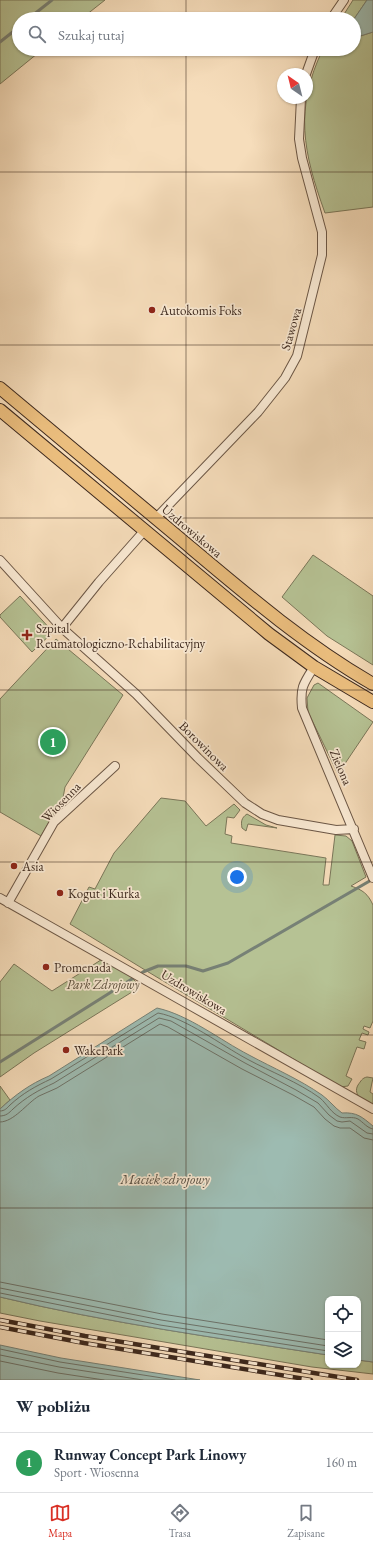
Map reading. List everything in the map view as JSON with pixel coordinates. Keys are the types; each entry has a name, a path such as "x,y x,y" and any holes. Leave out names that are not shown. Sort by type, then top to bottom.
{"main road":[{"name":"Uzdrowiskowa","path":"0,388 235,585 289,628 347,669 373,684"},
{"path":"0,410 258,625 314,667 373,702"},
{"path":"128,517 147,520 156,518"}],"street":[{"path":"336,12 344,0"},
{"path":"308,68 312,56"},
{"name":"Stawowa","path":"156,518 258,412 285,378 297,356 318,274 322,248 322,232 302,158 299,139 301,104"},
{"path":"62,628 99,582 145,530"},
{"name":"Borowinowa","path":"0,560 62,628 136,694 198,758 249,805 262,814 278,820 336,830 354,829"},
{"name":"Zielona","path":"314,667 304,681 300,693 302,708 354,829 372,877"},
{"name":"Wiosenna","path":"8,903 54,822 115,766"},
{"name":"Uzdrowiskowa","path":"0,898 130,970 251,1041 373,1109"}],"green space":[{"path":"0,0 105,0 90,12 12,12 12,56 34,56 0,84"},
{"path":"353,0 367,0 359,12 345,12"},
{"path":"373,32 373,207 325,213 311,170 307,150 305,131 306,104 313,104 313,74 320,56 361,56 361,36"},
{"path":"313,555 373,596 373,665 327,636 282,597"},
{"path":"20,596 53,632 32,652 0,617 0,615"},
{"path":"56,639 123,695 65,787 63,798 41,836 0,812 0,699"},
{"path":"318,683 373,722 338,774 308,712 307,698 314,685"},
{"path":"161,798 185,801 206,826 234,804 240,810 234,818 227,817 225,834 232,836 231,843 326,858 323,885 329,885 335,835 346,836 352,841 366,877 351,886 365,893 373,905 373,1021 370,1028 364,1026 363,1029 369,1032 368,1035 362,1033 359,1040 366,1042 364,1049 357,1047 346,1076 352,1079 348,1086 340,1087 70,924 89,887 95,889 114,853"},
{"path":"247,814 266,825 277,828 248,824 246,831 242,828 242,822"},
{"name":"Park Zdrojowy","path":"104,958 124,970 136,982 132,992 34,1053 0,1077 0,982 14,964 52,991"},
{"path":"367,1077 373,1078 370,1092 373,1094 373,1106 360,1098 357,1092 358,1085"},
{"path":"0,1086 10,1100 0,1109"},
{"path":"0,1297 81,1315 325,1355 325,1368 361,1368 361,1360 373,1362 373,1374 312,1367 0,1313"}],"water":[{"path":"367,0 373,0 373,32 361,36 361,12 359,12"},
{"name":"Maciek zdrojowy","path":"157,1008 181,1016 204,1028 238,1049 313,1089 325,1097 342,1113 352,1113 366,1120 373,1126 373,1362 361,1360 361,1296 325,1296 325,1355 81,1315 0,1297 0,1109 29,1086 49,1076"},
{"path":"0,1345 61,1358 200,1380 0,1380"}],"waterway":[{"path":"37,12 52,0"},
{"path":"0,42 12,33"},
{"path":"0,1062 143,972 158,966 186,966 203,971 228,963 373,879"}],"railway":[{"path":"0,1320 85,1336 357,1380"},
{"path":"0,1327 84,1343 311,1380"}],"place":[{"name":"Autokomis Foks","path":"152,310"},
{"name":"Szpital Reumatologiczno-Rehabilitacyjny","path":"27,635"},
{"name":"Runway Concept Park Linowy","path":"53,742"},
{"name":"Asia","path":"14,866"},
{"name":"Kogut i Kurka","path":"60,893"},
{"name":"Promenada","path":"46,967"},
{"name":"WakePark","path":"66,1050"}]}
